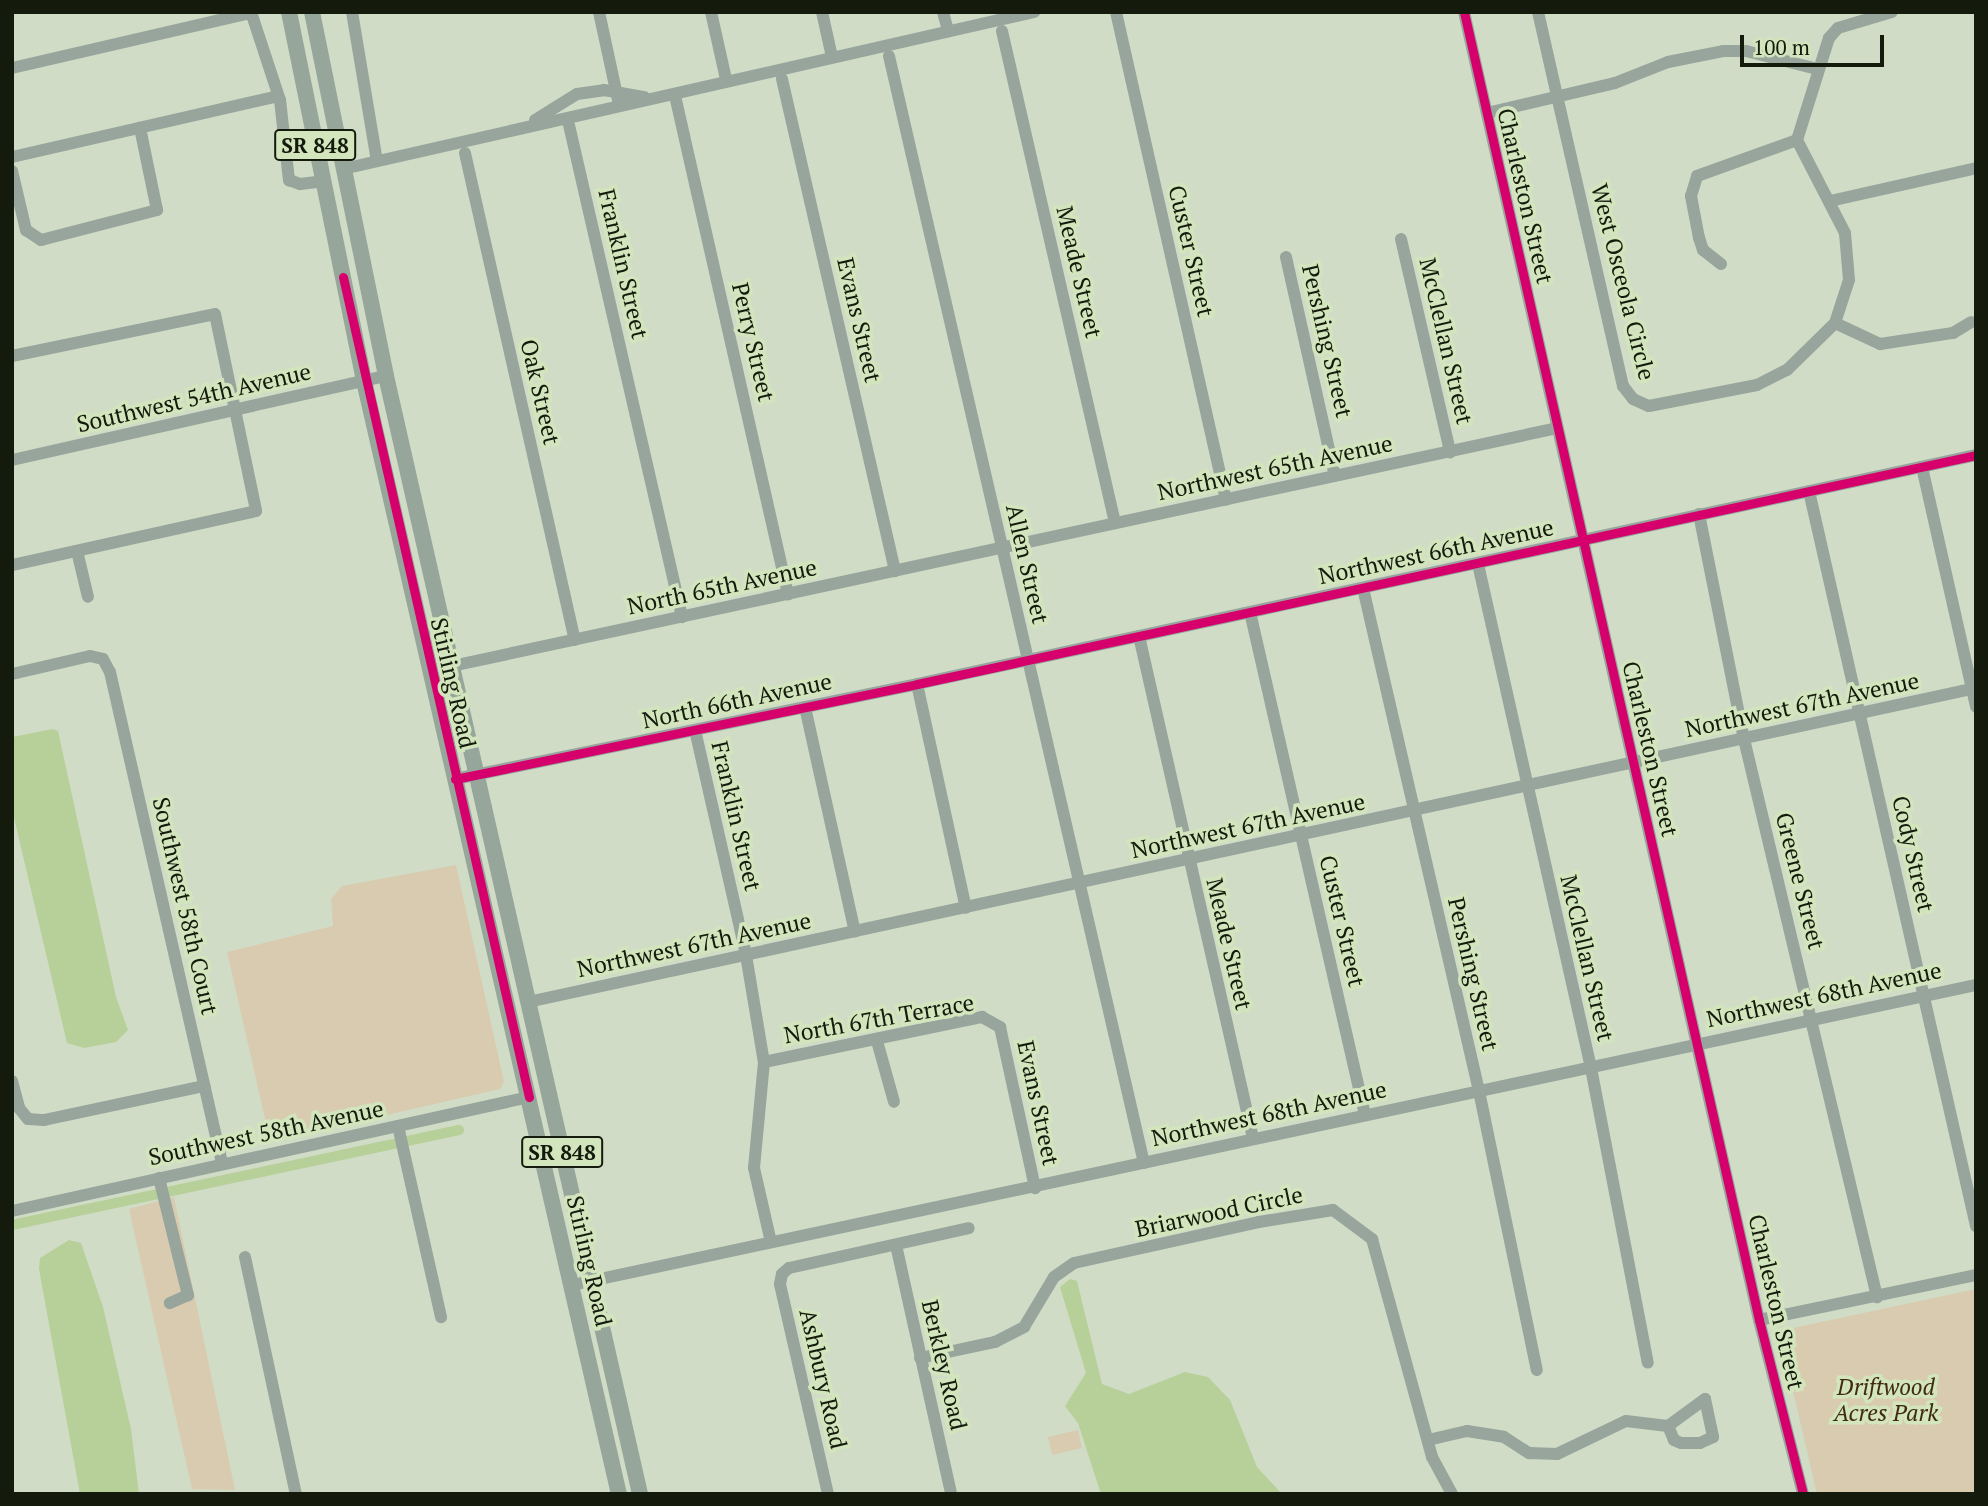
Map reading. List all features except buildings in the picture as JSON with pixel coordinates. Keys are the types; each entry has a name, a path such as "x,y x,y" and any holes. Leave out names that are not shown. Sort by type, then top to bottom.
{"main road":[{"name":"Stirling Road","path":"289,12 365,381 619,1494"},
{"name":"Stirling Road","path":"312,12 386,376 640,1494"},
{"path":"491,932 505,941 521,1011 533,1022"}],"street":[{"path":"12,68 251,12 278,96 291,182 323,181"},
{"path":"352,12 377,161"},
{"path":"599,12 619,100"},
{"path":"711,12 726,79"},
{"path":"822,12 832,57"},
{"path":"943,12 948,31"},
{"path":"343,169 514,129 619,100 648,97 1034,12"},
{"name":"Custer Street","path":"1116,12 1226,499"},
{"name":"Charleston Street","path":"1464,12 1759,1320 1803,1494"},
{"name":"West Osceola Circle","path":"1538,12 1623,386 1633,399 1648,406 1757,385 1787,370 1835,323 1849,280 1850,256 1845,233 1797,141"},
{"path":"1721,264 1703,250 1699,238 1691,196 1697,176 1797,141 1817,69 1829,38 1838,28 1892,12"},
{"name":"Meade Street","path":"1002,31 1115,523"},
{"path":"1488,113 1615,83 1668,62 1723,51 1746,51 1817,69"},
{"name":"Allen Street","path":"889,56 1143,1163"},
{"name":"Evans Street","path":"782,79 895,571"},
{"path":"514,129 544,117 577,94 604,90 619,100"},
{"path":"12,157 278,96"},
{"name":"Perry Street","path":"676,100 788,594"},
{"name":"Franklin Street","path":"569,125 682,617"},
{"path":"12,171 26,230 41,240 157,211 140,128"},
{"name":"Oak Street","path":"465,153 575,640"},
{"path":"1830,201 1976,168"},
{"name":"McClellan Street","path":"1401,239 1450,452"},
{"name":"Pershing Street","path":"1286,257 1335,476"},
{"path":"12,356 215,314 256,511 12,565"},
{"path":"1835,323 1880,344 1953,333 1971,322"},
{"name":"Southwest 54th Avenue","path":"12,460 386,376"},
{"name":"Northwest 65th Avenue","path":"1002,548 1557,428"},
{"name":"Northwest 66th Avenue","path":"1027,660 1976,455"},
{"path":"1922,467 1976,707"},
{"name":"Cody Street","path":"1809,491 1976,1226"},
{"name":"Greene Street","path":"1699,514 1744,739 1877,1297"},
{"name":"North 65th Avenue","path":"452,666 1002,548"},
{"path":"78,551 88,597"},
{"name":"McClellan Street","path":"1478,564 1525,787 1591,1068 1648,1363"},
{"name":"Pershing Street","path":"1363,588 1479,1091 1537,1370"},
{"name":"Custer Street","path":"1250,612 1365,1115"},
{"name":"Meade Street","path":"1139,636 1253,1138"},
{"name":"Southwest 58th Court","path":"12,674 90,656 103,659 110,672 222,1163"},
{"name":"North 66th Avenue","path":"455,779 1027,660"},
{"path":"917,684 966,908"},
{"name":"Northwest 67th Avenue","path":"528,1002 1974,689"},
{"path":"805,707 855,932"},
{"name":"Franklin Street","path":"695,730 746,955 764,1062 754,1168 771,1242"},
{"name":"Northwest 68th Avenue","path":"572,1285 1976,985"},
{"name":"North 67th Terrace","path":"764,1062 877,1041 982,1017 1000,1027"},
{"name":"Evans Street","path":"1000,1027 1035,1188"},
{"path":"877,1041 894,1102"},
{"path":"12,1081 19,1108 28,1119 44,1120 204,1086"},
{"name":"Southwest 58th Avenue","path":"12,1211 529,1097"},
{"path":"398,1126 441,1317"},
{"path":"159,1180 164,1203 172,1218 188,1295 170,1303"},
{"name":"Briarwood Circle","path":"920,1358 995,1342 1024,1327 1054,1277 1074,1263 1259,1222 1333,1210 1372,1240 1428,1440 1452,1494"},
{"path":"896,1245 970,1228"},
{"name":"Ashbury Road","path":"828,1494 780,1284 782,1274 789,1268 896,1245"},
{"name":"Berkley Road","path":"896,1245 951,1494"},
{"path":"245,1257 296,1494"},
{"path":"1759,1320 1976,1275"},
{"path":"1428,1440 1467,1431 1504,1437 1529,1453 1557,1454 1626,1421 1668,1426"}],"green space":[{"path":"456,865 504,1082 500,1089 282,1139 269,1136 227,952 333,926 331,899 342,886"},
{"path":"174,1197 235,1490 192,1489 129,1209"},
{"name":"Driftwood Acres Park","path":"1976,1289 1976,1494 1817,1494 1779,1331"},
{"path":"1078,1430 1082,1448 1052,1455 1048,1437"}],"shaded area":[{"path":"53,729 58,731 116,997 128,1030 116,1042 84,1048 67,1043 12,809 12,737"},
{"path":"69,1240 81,1243 103,1307 131,1429 139,1494 80,1494 39,1269 40,1258"},
{"path":"1070,1279 1077,1281 1102,1384 1129,1394 1185,1372 1208,1377 1230,1400 1257,1467 1282,1494 1101,1494 1078,1423 1065,1406 1086,1373 1060,1287"}],"waterway":[{"path":"12,1225 459,1130"}],"cycle path":[{"path":"1464,12 1759,1320 1803,1494"},
{"path":"343,277 529,1097"},
{"path":"455,779 917,684 1976,455"}]}
